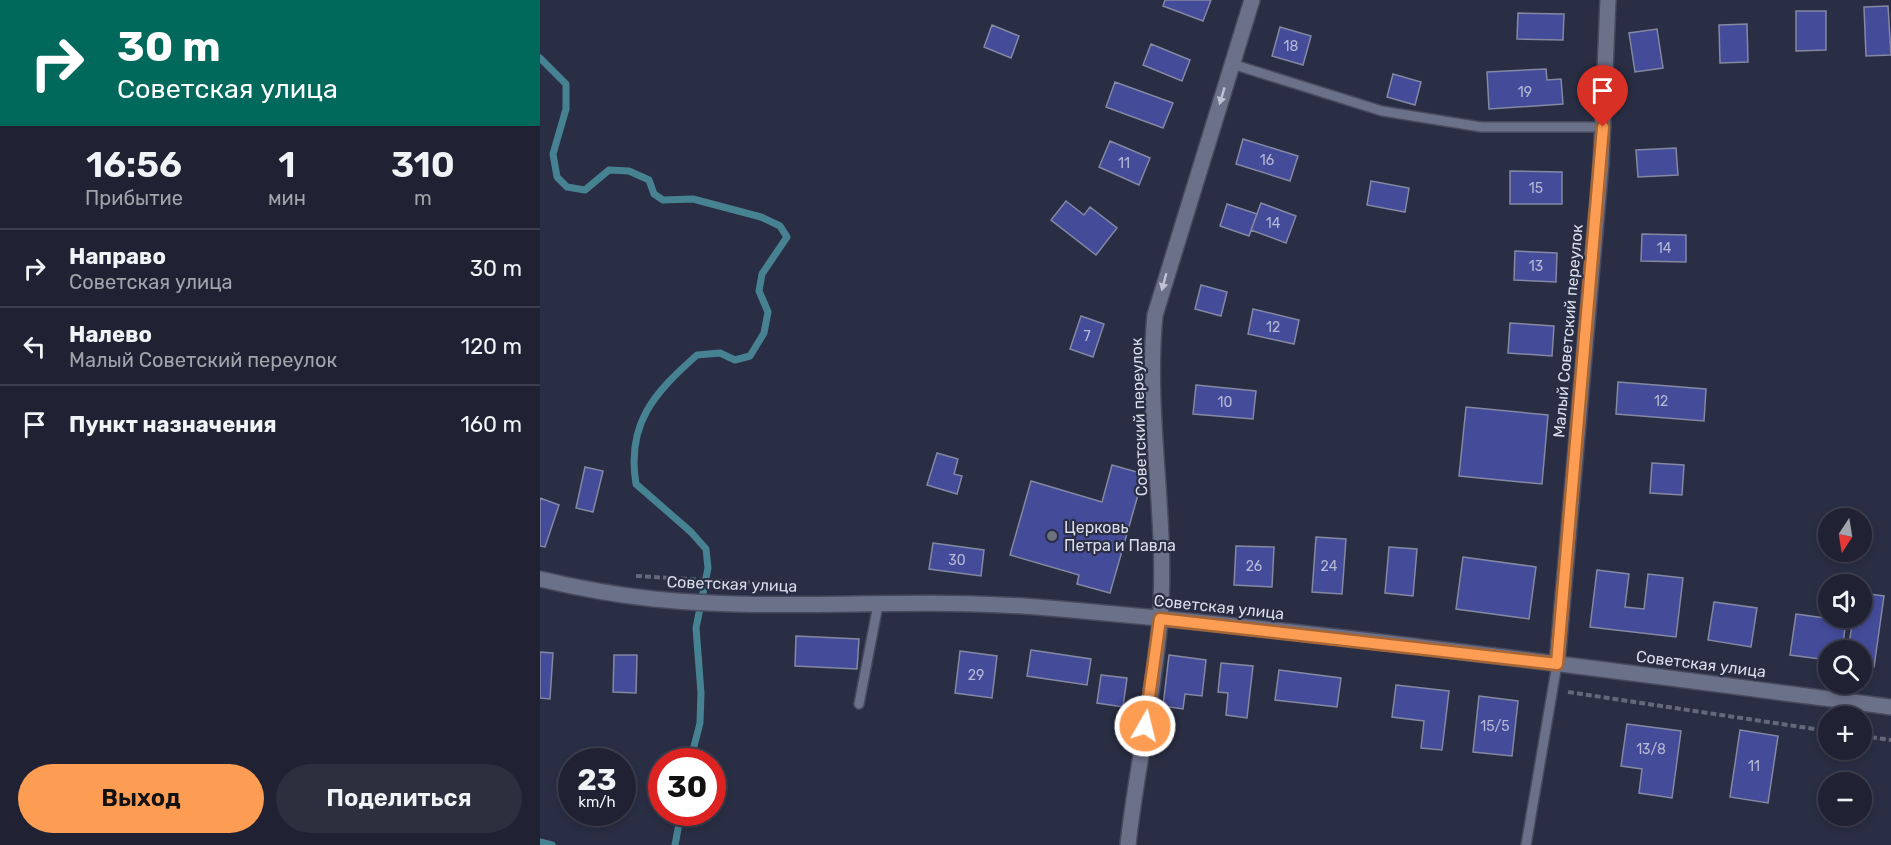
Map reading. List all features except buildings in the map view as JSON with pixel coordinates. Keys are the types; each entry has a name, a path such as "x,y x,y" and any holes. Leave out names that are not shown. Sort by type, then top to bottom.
{"street":[{"name":"Советский переулок","path":"1128,845 1160,619 1160,495 1151,356 1155,315 1252,0"},
{"name":"Малый Советский переулок","path":"1557,664 1603,127 1608,0"},
{"name":"Советская улица","path":"540,579 655,599 722,603 1032,607 1160,619 1557,664 1891,707"}],"lane":[{"path":"1232,64 1382,111 1482,127 1603,127"},
{"path":"859,704 878,604"},
{"path":"1526,845 1557,664"}],"path":[{"path":"656,577 728,580"},
{"path":"1552,690 1818,730"},
{"path":"1872,737 1891,740"}],"waterway":[{"path":"540,58 566,84 566,109 553,154 557,177 567,187 585,190 609,170 629,171 649,180 654,194 663,200 693,199 761,217 780,226 787,237 762,274 759,291 768,312 764,333 750,356 735,360 720,353 697,355 656,397 647,411 635,444 636,484 691,532 706,549 708,568 696,628 701,693 700,723 694,748"},
{"path":"675,845 679,826"},
{"path":"540,842 552,845"}],"place":[{"name":"Церковь Петра и Павла","path":"1052,536"}],"route":[{"path":"1145,726 1160,619 1557,664 1603,127"}]}
